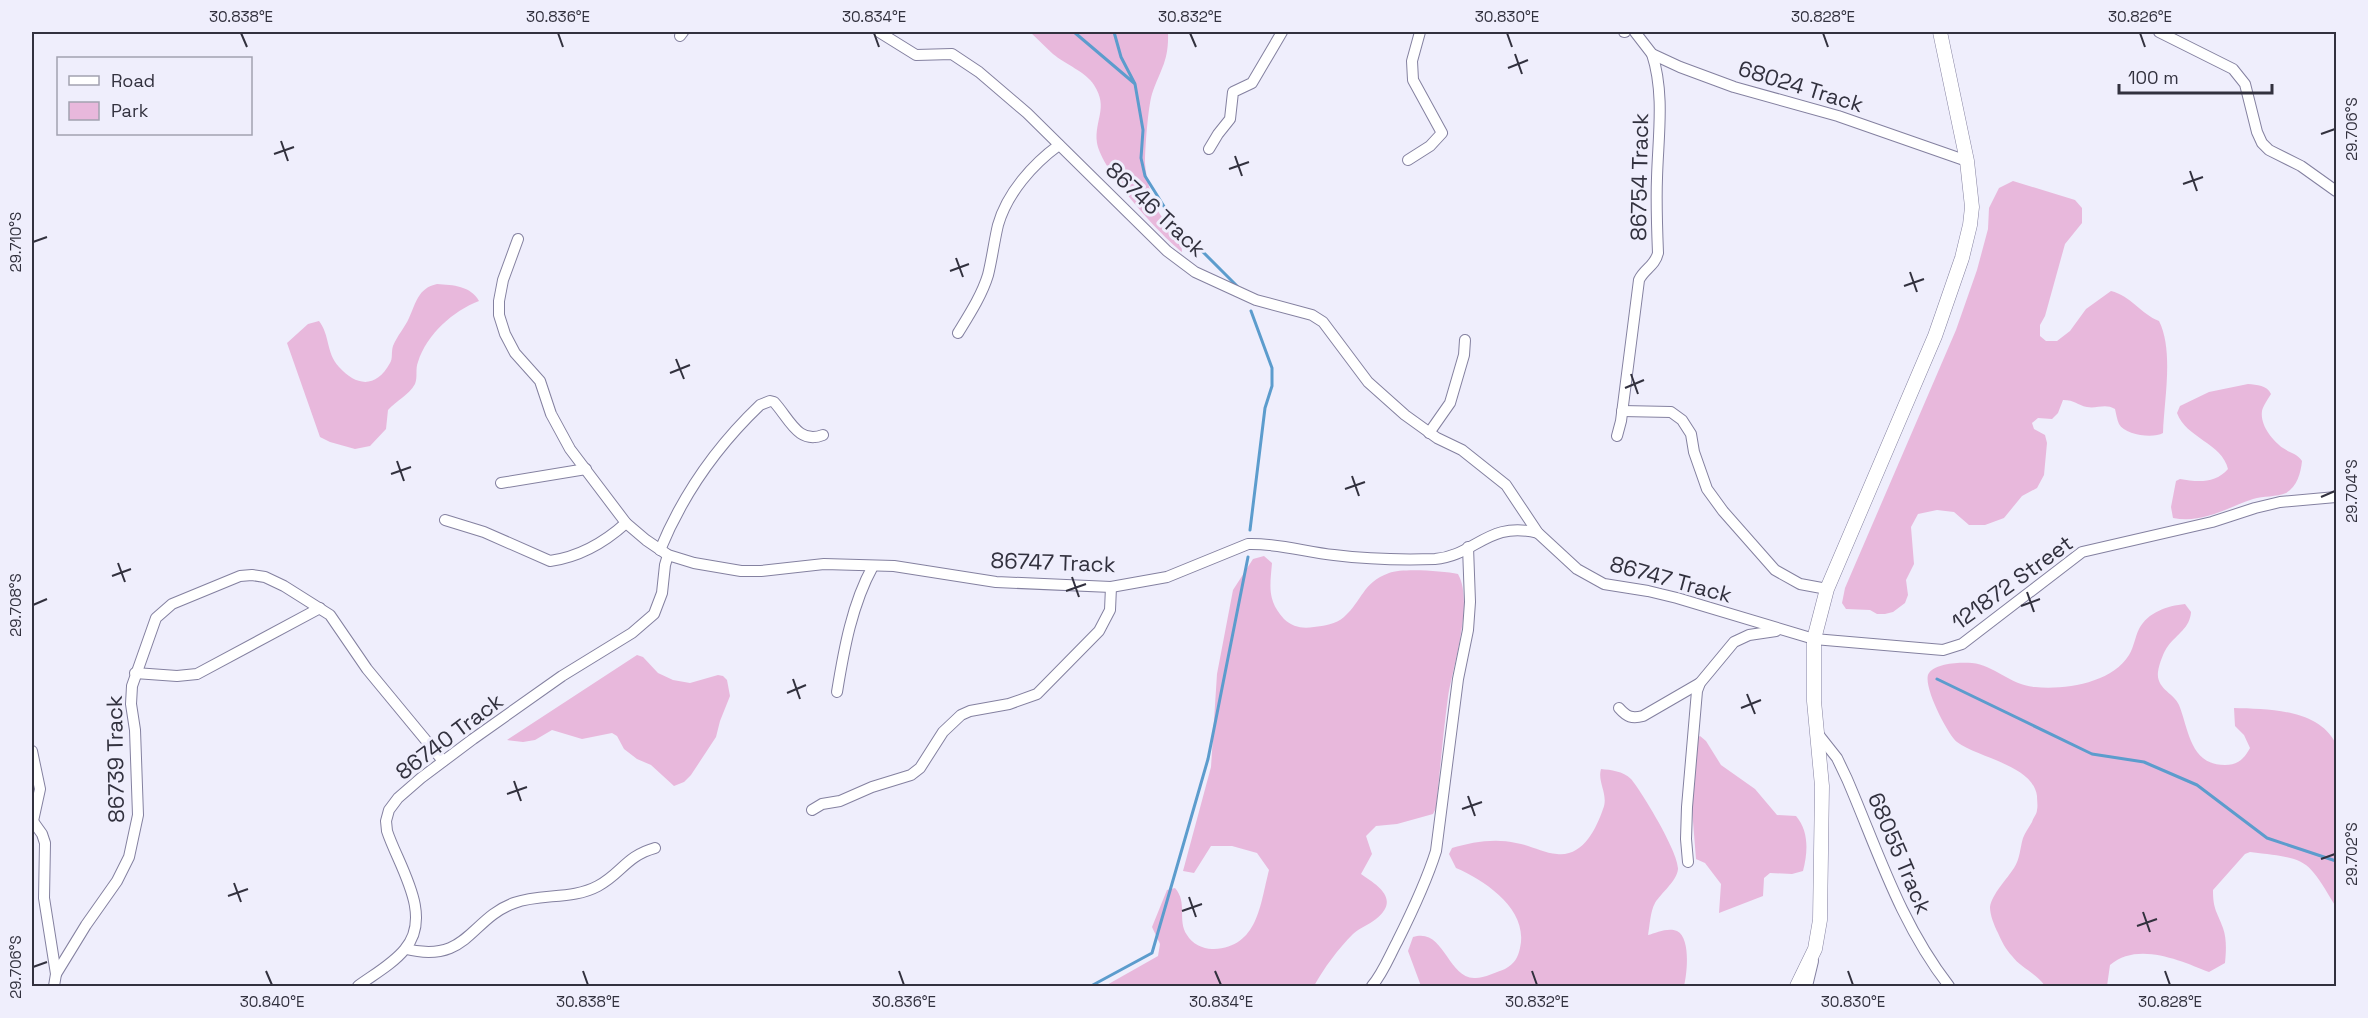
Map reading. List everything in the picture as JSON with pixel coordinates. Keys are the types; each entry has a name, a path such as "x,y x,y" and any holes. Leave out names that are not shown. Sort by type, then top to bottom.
{"street":[{"name":"86746 Track","path":"879,32 916,55 943,53 960,57 1007,95 1167,251 1195,272 1256,300 1306,313 1323,322 1368,382 1405,415 1429,433 1462,450 1506,485 1538,533"},
{"path":"1209,149 1230,119 1233,92 1252,83 1282,32"},
{"path":"1408,160 1430,146 1442,133 1413,80 1412,61 1420,32"},
{"path":"1635,32 1652,54"},
{"path":"1807,987 1820,920 1823,819 1814,701 1814,639 1827,589 1950,295 1970,225 1972,207 1967,161 1940,32"},
{"path":"2160,32 2233,69 2245,84 2262,143 2269,150 2301,166 2337,191"},
{"name":"68024 Track","path":"1652,54 1734,87 1838,116 1967,161"},
{"name":"86754 Track","path":"1617,436 1639,280 1641,274 1655,262 1658,253 1657,188 1660,93 1658,74 1652,54"},
{"path":"958,333 985,282 999,223 1024,178 1059,145"},
{"name":"86747 Track","path":"518,239 503,280 499,301 501,324 515,353 540,381 558,429 626,523 664,552 694,564 741,571 824,564 894,566 996,582 1111,587 1167,577 1248,544 1261,543 1336,555 1424,558 1452,556 1487,536 1527,530 1538,533 1576,569 1604,584 1677,598 1814,639"},
{"path":"1429,433 1450,404 1464,355 1465,340"},
{"name":"86740 Track","path":"406,949 414,926 413,897 391,842 386,821 389,810 398,798 443,761 562,676 645,623 659,605 664,552 683,502 714,454 760,405 770,401 778,407 802,436 810,438 823,435"},
{"path":"1622,411 1671,412 1682,420 1691,434 1700,468 1714,500 1763,558 1787,578 1800,584 1827,589"},
{"path":"501,483 585,469"},
{"name":"121872 Street","path":"1814,639 1927,649 1953,648 1973,636 2082,552 2212,522 2280,502 2337,497"},
{"path":"445,520 484,532 550,561 561,560 598,544 626,523"},
{"path":"1372,987 1428,878 1436,851 1459,672 1468,630 1468,547"},
{"path":"837,692 856,605 862,585 873,566"},
{"name":"86739 Track","path":"56,974 117,881 134,843 138,815 135,730 131,704 135,673 151,627 162,610 240,576 265,577 284,586 320,608 335,622 367,669 443,761"},
{"path":"812,810 822,804 840,801 862,790 911,775 920,768 943,732 961,715 970,711 1009,704 1036,694 1090,642 1107,618 1110,610 1111,587"},
{"path":"135,673 177,676 197,674 320,608"},
{"path":"1619,708 1628,717 1643,716 1700,683 1734,642 1749,635 1779,630"},
{"path":"1688,862 1687,807 1694,710 1700,683"},
{"name":"68055 Track","path":"1818,734 1837,758 1847,778 1899,908 1934,968 1949,987"},
{"path":"32,751 40,789 32,821 42,834 45,843 44,898 56,974 54,987"},
{"path":"358,987 406,949 436,952 452,947 471,935 500,909 530,898 575,893 597,887 628,860 655,848"},
{"path":"1797,987 1815,949"}],"green space":[{"path":"1030,32 1168,32 1166,58 1152,94 1145,163 1149,187 1155,204 1179,241 1182,252 1133,201 1101,155 1097,135 1101,107 1094,85 1081,72 1053,54"},
{"path":"2013,181 2075,200 2082,208 2082,223 2065,244 2045,316 2040,325 2040,336 2046,341 2057,341 2070,331 2086,309 2111,291 2118,293 2159,321 2164,333 2167,361 2163,433 2153,436 2133,433 2119,424 2115,409 2108,406 2087,407 2063,400 2058,413 2052,419 2038,418 2032,423 2034,429 2045,435 2047,443 2044,475 2037,488 2022,496 2004,518 1985,525 1969,525 1954,512 1937,510 1918,514 1911,527 1914,564 1906,580 1908,595 1905,603 1893,612 1885,614 1877,614 1870,610 1846,609 1842,603 1845,588 1956,330 1977,270 1988,229 1989,208 1999,188"},
{"path":"437,284 466,289 479,301 451,317 434,333 417,365 415,384 388,410 386,429 370,446 355,449 320,437 287,343 308,324 319,321 332,356 339,367 359,381 372,381 379,377 391,361 393,346 418,297 426,289"},
{"path":"2248,384 2264,387 2271,394 2263,409 2263,422 2275,441 2302,461 2296,483 2286,493 2253,499 2204,517 2173,518 2171,507 2176,481 2180,479 2212,480 2228,469 2219,453 2182,422 2177,413 2180,406 2209,392"},
{"path":"1264,556 1272,563 1270,586 1275,606 1284,619 1294,626 1310,628 1334,623 1341,619 1373,582 1389,573 1413,570 1458,574 1464,601 1463,617 1448,697 1436,808 1433,814 1397,824 1376,826 1366,836 1372,854 1361,874 1384,893 1386,905 1376,919 1347,940 1314,986 1105,986 1158,956 1160,944 1152,927 1167,890 1175,888 1179,894 1184,929 1189,938 1199,946 1214,949 1229,946 1240,941 1255,922 1269,870 1257,853 1232,846 1211,846 1194,873 1183,871 1211,767 1217,674 1233,590 1253,559"},
{"path":"2185,604 2191,612 2190,618 2186,627 2165,651 2159,665 2158,678 2162,687 2177,701 2193,744 2204,759 2225,765 2234,764 2243,758 2250,748 2244,735 2235,726 2234,708 2262,709 2305,717 2328,732 2336,744 2336,907 2318,878 2304,863 2295,859 2250,852 2245,854 2213,890 2215,906 2225,937 2225,963 2209,972 2160,955 2133,954 2110,965 2107,986 2045,986 2008,951 1995,927 1990,910 1994,897 2016,865 2023,838 2036,813 2037,796 2033,785 2026,777 2003,763 1957,742 1942,720 1932,697 1929,673 1943,665 1972,663 1988,667 2018,683 2035,687 2073,686 2087,683 2121,665 2131,652 2139,629 2147,618 2165,608"},
{"path":"637,655 643,657 658,673 673,680 690,683 718,675 727,680 730,696 716,737 684,782 674,786 651,765 637,759 624,749 617,736 612,733 582,739 552,730 535,740 523,742 507,740"},
{"path":"1700,736 1706,741 1721,765 1755,789 1777,815 1796,816 1803,828 1806,842 1803,871 1792,874 1770,873 1764,878 1763,896 1719,913 1721,884 1705,863 1696,859 1692,809 1697,738"},
{"path":"1601,769 1613,770 1631,779 1651,809 1673,850 1677,861 1677,873 1655,903 1648,935 1670,930 1677,931 1681,935 1687,957 1684,986 1421,986 1408,951 1413,937 1423,936 1432,939 1457,970 1465,976 1474,978 1505,969 1515,960 1520,948 1521,934 1512,909 1492,889 1456,868 1449,854 1452,848 1476,842 1500,841 1557,854 1574,851 1592,833 1603,809 1605,799 1600,779"}],"waterway":[{"path":"1074,32 1134,83"},
{"path":"1114,32 1121,57 1135,84 1143,130 1141,158 1145,176 1175,224 1238,287"},
{"path":"1250,530 1265,408 1272,386 1272,368 1251,311"},
{"path":"1091,986 1152,953 1208,759 1248,557"},
{"path":"1937,679 2092,754 2144,762 2197,785 2267,838 2336,861"}]}
